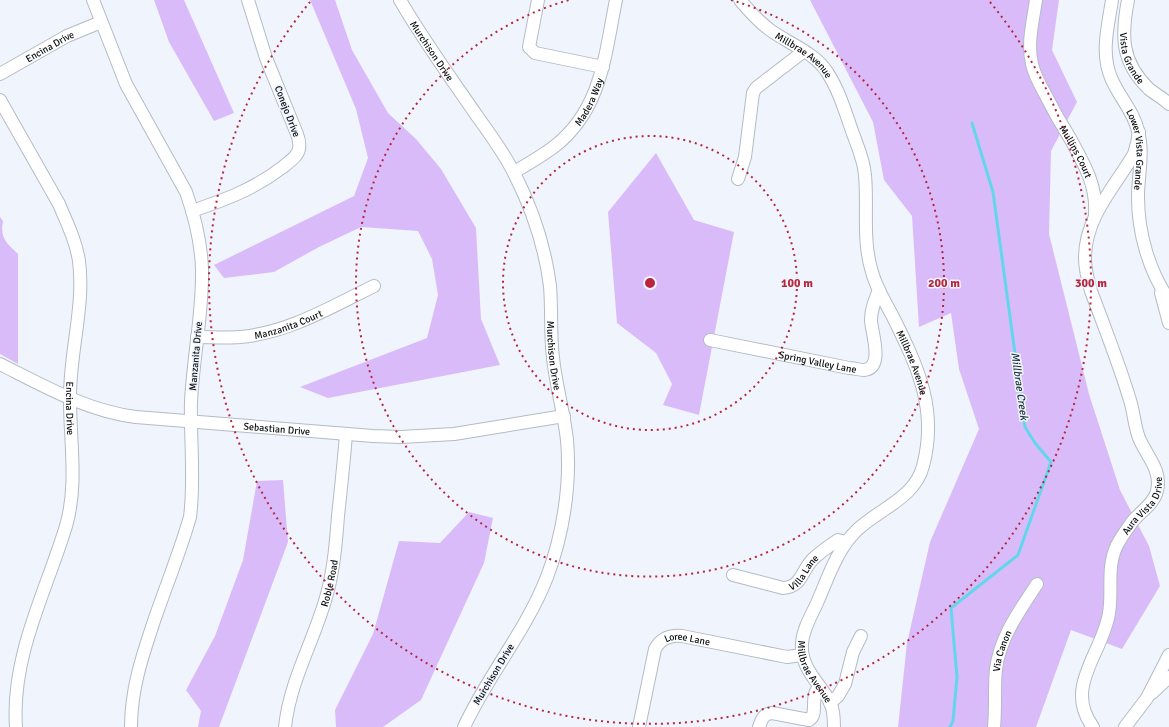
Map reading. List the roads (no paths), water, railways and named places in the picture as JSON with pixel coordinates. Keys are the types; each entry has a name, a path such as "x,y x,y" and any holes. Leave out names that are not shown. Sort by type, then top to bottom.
{"street":[{"name":"Manzanita Drive","path":"94,0 126,84 186,192 197,229 202,268 190,422 193,483 190,517 136,676 131,711 131,727"},
{"name":"Conejo Drive","path":"192,211 252,188 272,176 288,163 299,150 300,143 297,134 266,58 248,0"},
{"name":"Murchison Drive","path":"400,0 421,34 499,147 514,172 534,218 546,263 551,308 553,357 564,416 567,442 568,469 562,524 554,557 537,601 486,685 464,727"},
{"path":"538,0 529,47 531,50 535,53 603,67"},
{"name":"Madera Way","path":"514,172 539,158 556,146 569,134 581,119 598,86 616,0"},
{"name":"Millbrae Avenue","path":"740,0 748,10 769,29 815,59 826,71 842,102 865,172 866,239 872,273 879,290 903,336 920,376 929,416 929,435 922,470 914,484 904,495 857,530 846,542 836,560 806,628 802,642 802,655 805,665 830,703 834,714 834,727"},
{"name":"Mullins Court","path":"1036,0 1030,49 1032,64 1038,80 1084,162 1091,178 1096,203 1095,215"},
{"name":"Lower Vista Grande","path":"1112,0 1105,40 1107,68 1112,81 1129,109 1139,132 1141,149 1138,197 1139,219 1148,257 1158,284 1169,300"},
{"name":"Vista Grande","path":"1128,0 1124,22 1126,53 1131,65 1139,77 1150,89 1169,104"},
{"name":"Encina Drive","path":"0,74 74,33 102,22"},
{"path":"738,179 745,158 753,93 756,88 804,51"},
{"name":"Encina Drive","path":"0,100 59,204 74,242 79,261 80,281 70,398 72,458 71,504 66,525 30,629 22,657 18,687 16,727"},
{"path":"1095,215 1134,154 1139,132"},
{"name":"Aura Vista Drive","path":"1093,727 1084,711 1082,698 1083,683 1088,666 1104,630 1109,614 1112,561 1117,545 1125,532 1133,521 1148,506 1156,493 1158,481 1152,459 1140,439 1135,425 1129,397 1087,276 1085,259 1086,243 1089,229 1095,215"},
{"path":"1158,284 1169,323"},
{"name":"Manzanita Court","path":"197,336 240,337 285,328 374,286"},
{"name":"Spring Valley Lane","path":"710,340 865,370 871,367 874,362 876,350 871,321 873,304 879,290"},
{"name":"Sebastian Drive","path":"0,364 85,405 120,415 190,422 401,437 454,434 564,416"},
{"name":"Roble Road","path":"285,727 287,708 292,688 327,594 332,568 346,434"},
{"name":"Villa Lane","path":"733,575 783,588 791,587 797,582 812,560 820,553 838,540 846,542"},
{"name":"Via Canon","path":"994,727 996,668 1000,649 1015,618 1037,584"},
{"name":"Loree Lane","path":"639,727 655,649 659,643 666,638 682,636 787,657 802,655"},
{"path":"830,703 838,696 846,684 853,652 860,636"},
{"path":"1147,698 1169,655"},
{"path":"1125,727 1147,698 1169,676"},
{"path":"759,727 762,718 767,714 772,713 809,720 812,718 814,714 815,691 819,687"}],"waterway":[{"name":"Millbrae Creek","path":"950,727 953,721 957,677 951,608 1018,555 1051,462 1035,443 1025,427 993,192 972,123"}]}
